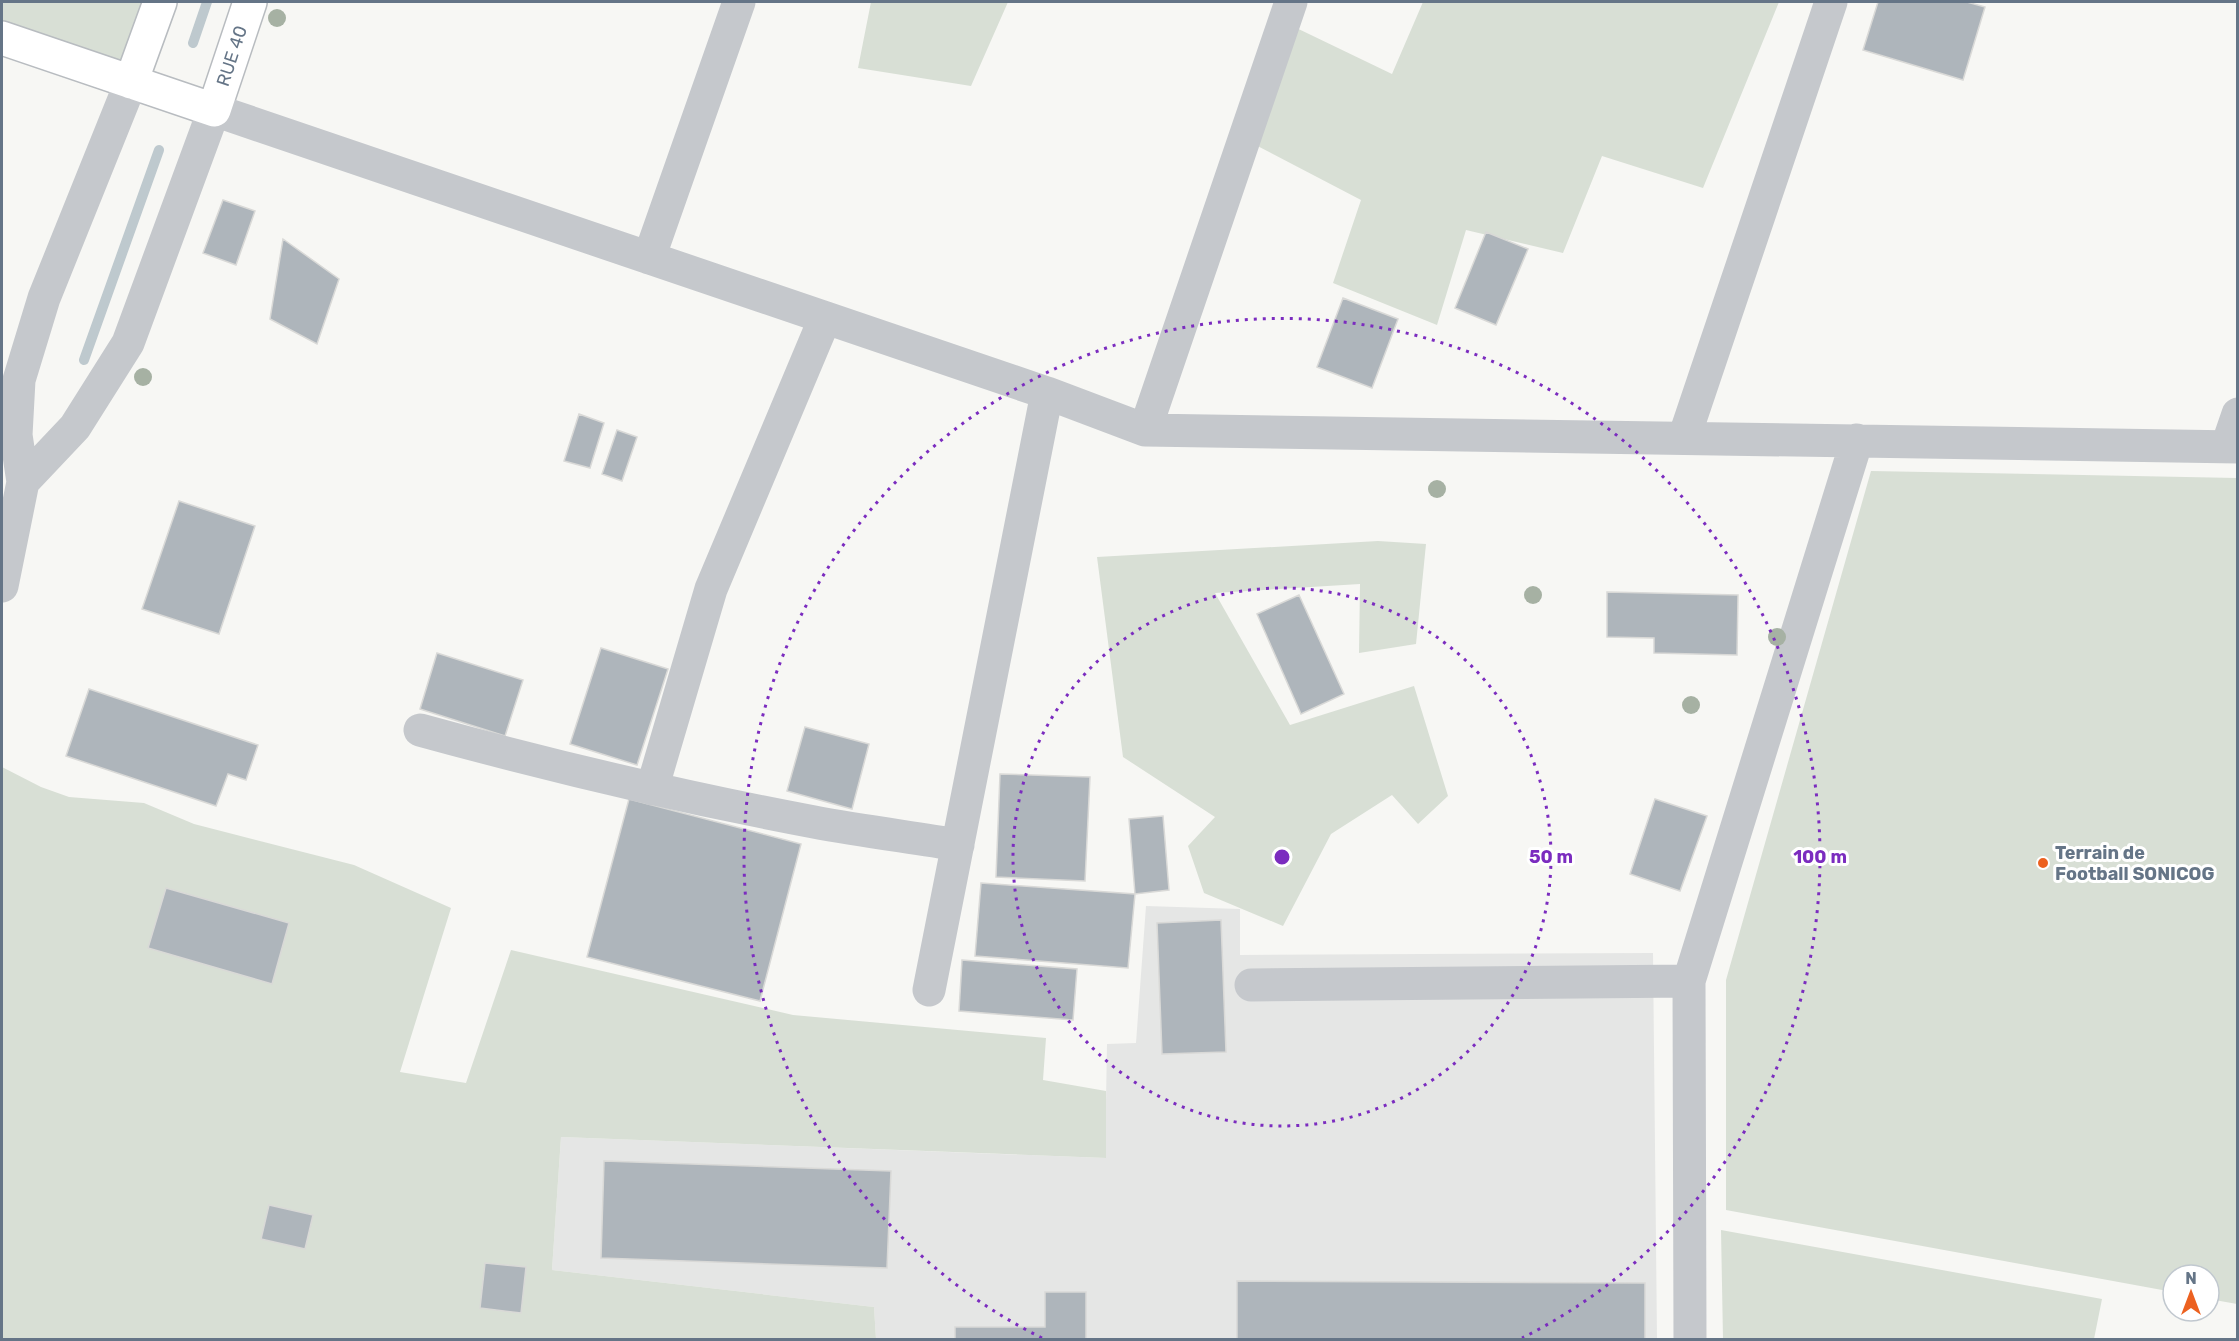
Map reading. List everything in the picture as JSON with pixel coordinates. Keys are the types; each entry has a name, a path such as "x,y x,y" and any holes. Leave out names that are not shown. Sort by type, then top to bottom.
{"main road":[{"path":"131,82 160,2"},
{"name":"RUE 40","path":"214,110 250,2"},
{"path":"2,38 214,110"}],"street":[{"path":"649,258 739,2"},
{"path":"1145,430 1291,2"},
{"path":"1684,438 1830,2"},
{"path":"2,586 23,482 16,435 19,380 44,298 131,82"},
{"path":"23,482 75,427 128,343 214,110 1047,393 1145,430 2232,446 2238,414"},
{"path":"652,789 711,589 825,318"},
{"path":"929,990 1047,393"},
{"path":"1690,1340 1689,981 1857,440"},
{"path":"420,730 537,762 652,789 816,822 958,845"},
{"path":"1251,985 1689,981"}],"shaded area":[{"path":"2,2 160,2 131,82 2,38"},
{"path":"871,2 1008,2 971,86 858,68"},
{"path":"1423,2 1779,2 1703,188 1602,156 1563,253 1466,230 1437,325 1333,283 1361,200 1244,139 1284,22 1392,74"},
{"name":"Terrain de Football SONICOG","path":"1871,471 2237,478 2237,1304 2221,1301 2221,1263 2161,1263 2161,1290 1726,1210 1726,980"},
{"path":"1378,541 1426,544 1416,644 1359,653 1360,584 1215,593 1290,725 1414,686 1448,796 1418,824 1392,795 1331,834 1283,926 1204,893 1188,846 1215,817 1123,757 1097,557"},
{"path":"2,767 41,787 69,797 144,803 194,824 354,865 451,908 400,1072 466,1083 511,950 793,1015 1046,1038 1043,1080 1106,1091 1106,1158 561,1137 552,1270 874,1307 876,1339 2,1339"},
{"path":"1146,906 1240,909 1240,955 1653,953 1657,1339 876,1339 874,1307 552,1270 561,1137 1105,1158 1107,1044 1136,1043"},
{"path":"1721,1230 2102,1299 2094,1339 1723,1339"}],"building":[{"path":"1878,2 1967,2 1985,7 1963,80 1863,50"},
{"path":"223,200 255,211 236,265 203,253"},
{"path":"1486,232 1528,249 1496,325 1455,308"},
{"path":"283,239 339,279 317,344 270,319"},
{"path":"1343,298 1398,319 1372,388 1317,367"},
{"path":"579,414 604,423 590,468 564,461"},
{"path":"617,430 637,437 622,481 602,474"},
{"path":"179,501 255,526 219,634 142,609"},
{"path":"1607,592 1738,595 1737,655 1654,653 1654,638 1607,637"},
{"path":"1299,595 1344,694 1301,714 1257,614"},
{"path":"601,648 668,669 637,765 570,744"},
{"path":"437,653 523,680 505,736 420,709"},
{"path":"89,689 258,745 246,780 228,774 216,806 66,756"},
{"path":"805,727 869,744 852,809 787,791"},
{"path":"1000,774 1090,777 1085,881 996,877"},
{"path":"629,799 801,844 760,1001 587,957"},
{"path":"1655,799 1707,816 1680,891 1630,874"},
{"path":"1163,816 1169,890 1135,894 1129,819"},
{"path":"981,883 1135,894 1128,968 975,956"},
{"path":"166,888 289,923 272,984 148,948"},
{"path":"1221,920 1226,1052 1162,1054 1157,923"},
{"path":"962,960 1077,969 1073,1020 959,1011"},
{"path":"604,1161 891,1171 887,1268 601,1258"},
{"path":"269,1205 313,1215 305,1249 261,1239"},
{"path":"485,1263 526,1267 521,1313 480,1308"},
{"path":"1237,1281 1645,1283 1645,1340 1237,1340"},
{"path":"1045,1292 1086,1292 1086,1340 955,1340 955,1327 1045,1327"}],"waterway":[{"path":"193,43 207,2"},
{"path":"84,360 159,150"}],"place":[{"name":"Terrain de Football SONICOG","path":"2043,863"}]}
